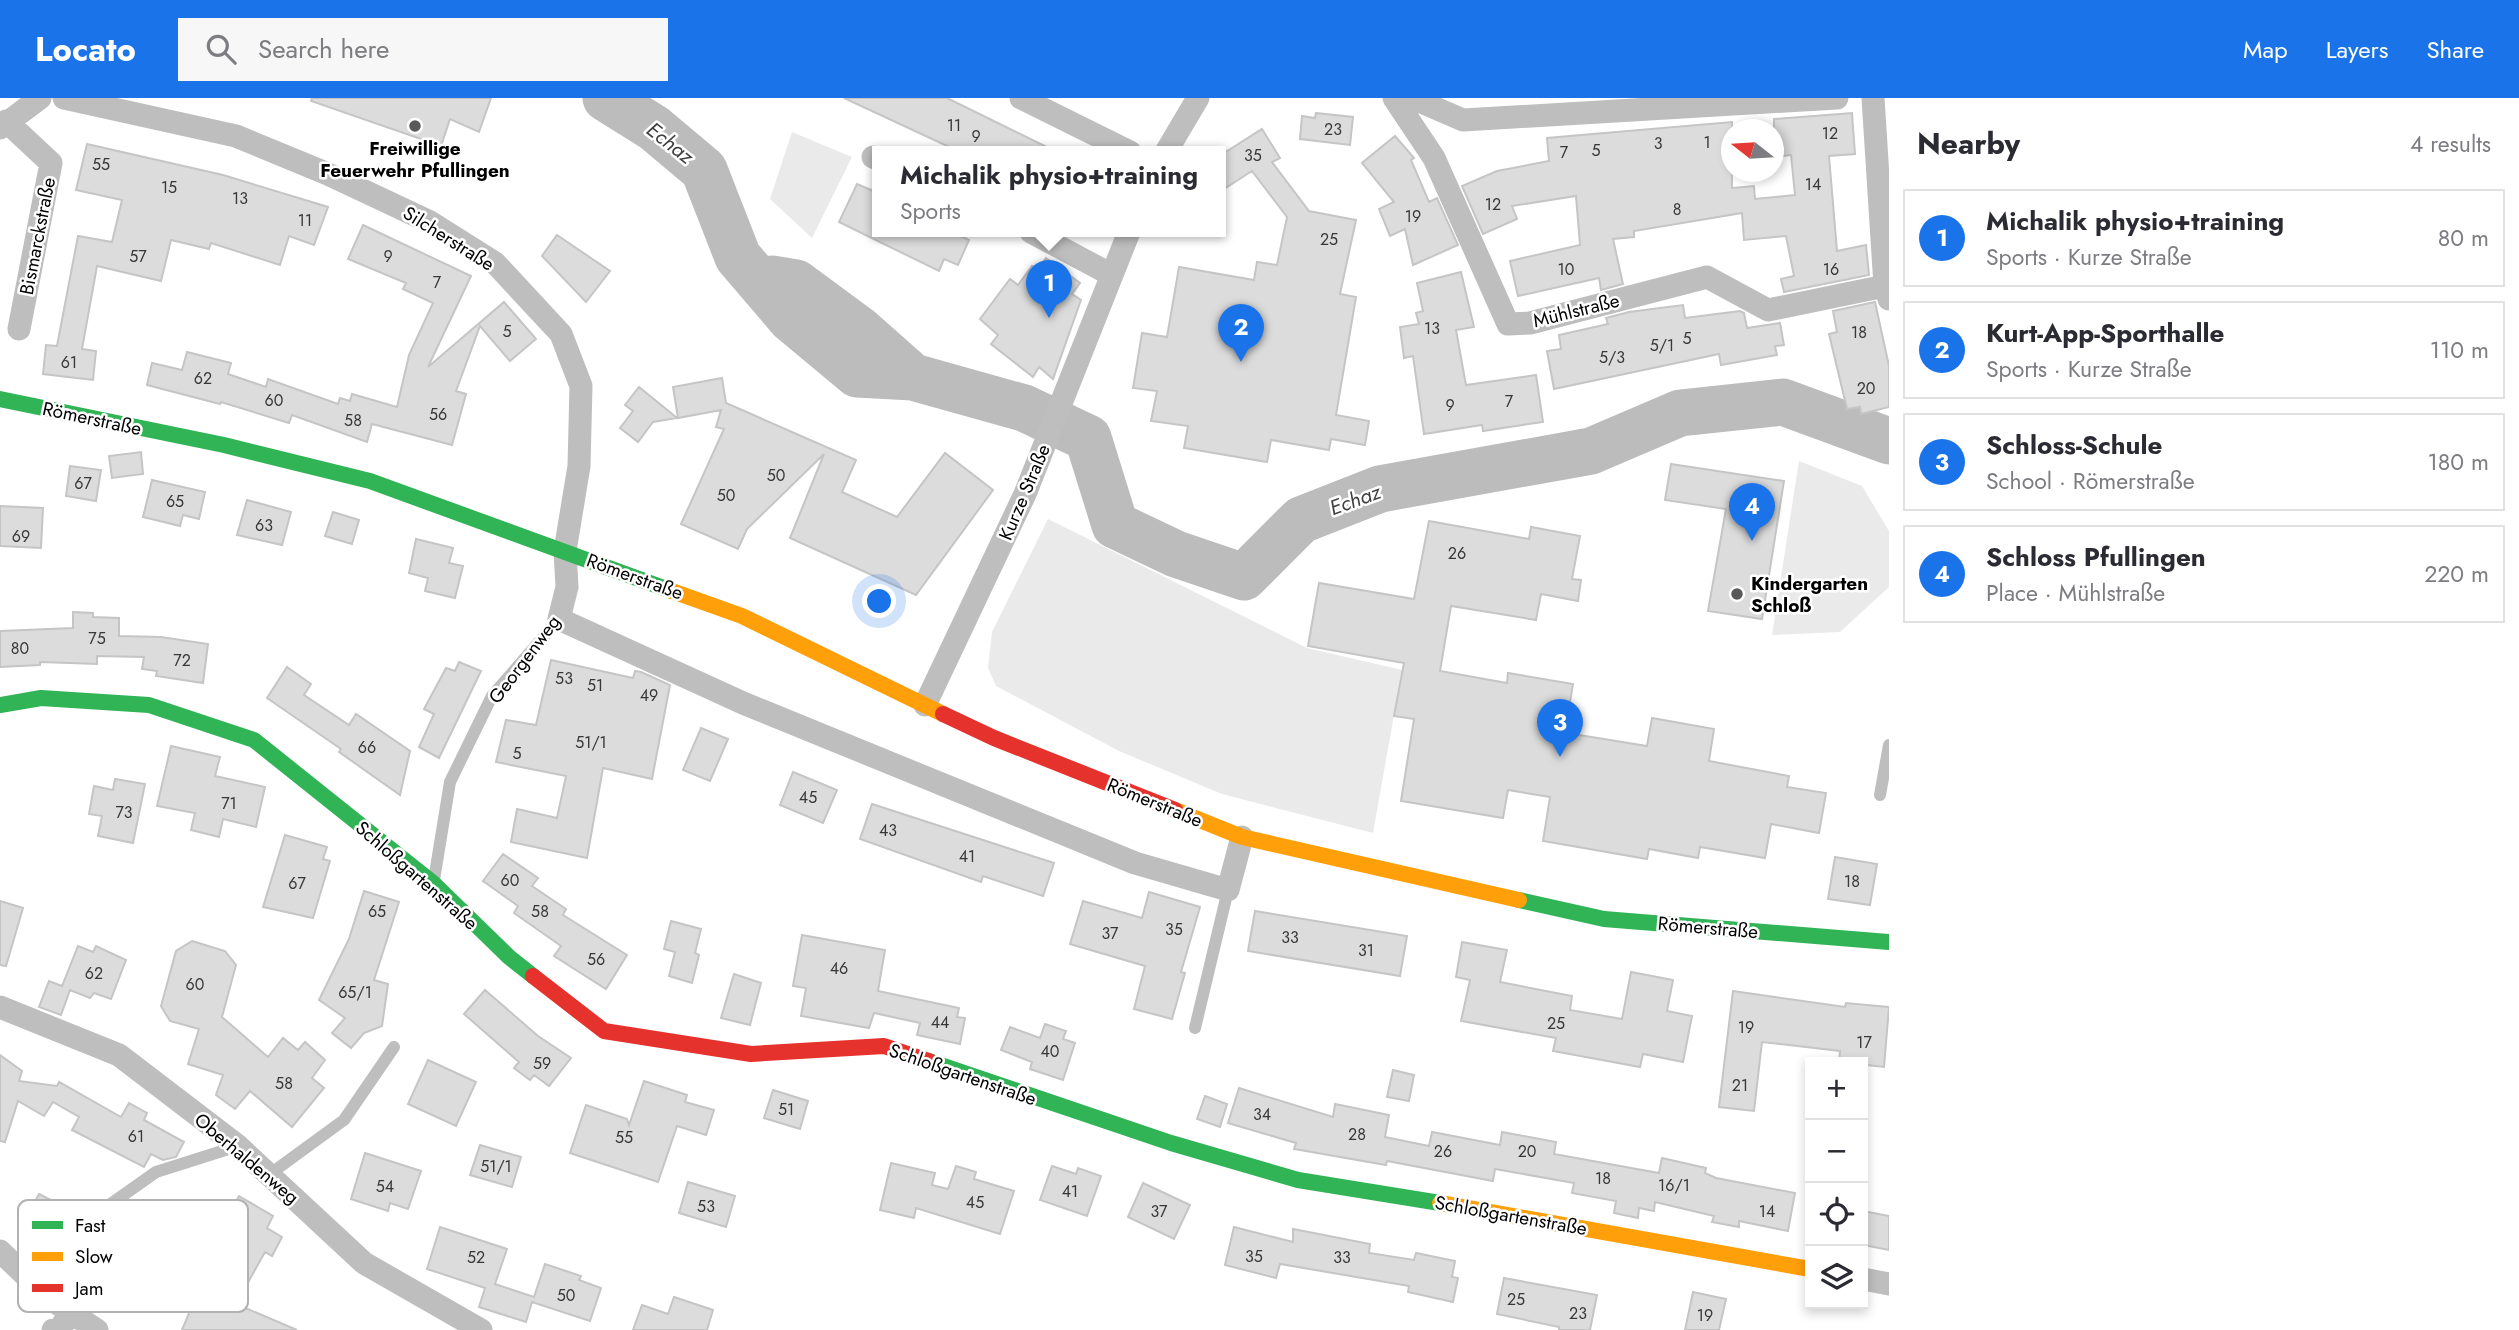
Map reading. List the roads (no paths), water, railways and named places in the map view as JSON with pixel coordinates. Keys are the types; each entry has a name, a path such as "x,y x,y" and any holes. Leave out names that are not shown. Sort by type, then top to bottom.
{"main road":[{"name":"Römerstraße","path":"0,399 224,445 370,481 743,615 994,738 1241,837 1604,919 1889,942"},
{"name":"Schloßgartenstraße","path":"0,705 41,698 149,705 254,740 433,883 509,957 604,1031 751,1054 884,1046 1133,1130 1298,1180 1523,1216 1805,1268"}],"street":[{"name":"Bismarckstraße","path":"19,329 51,163 2,122 40,98"},
{"name":"Silcherstraße","path":"64,98 236,136 328,174 430,222 495,263 561,334 581,386 579,466 565,551"},
{"path":"1021,98 1118,146"},
{"path":"1170,146 1198,98"},
{"name":"Mühlstraße","path":"1394,98 1434,158 1508,324 1530,323 1707,277 1768,310 1887,293"},
{"path":"1412,98 1464,120 1837,98"},
{"path":"1873,98 1887,293"},
{"path":"1040,237 1110,274"},
{"name":"Kurze Straße","path":"925,705 991,568 1037,463 1127,237"},
{"name":"Georgenweg","path":"559,619 567,587 565,551"},
{"path":"559,619 743,704 1135,863 1228,890 1241,837"},
{"name":"Oberhaldenweg","path":"0,1007 119,1055 238,1146 363,1263 481,1330"},
{"path":"0,1251 18,1268"},
{"path":"1868,1280 1889,1284"},
{"path":"61,1325 97,1330"}],"lane":[{"name":"Georgenweg","path":"433,883 450,782 492,696 559,619"},
{"path":"1880,795 1889,745"},
{"path":"1195,1028 1228,890"},
{"path":"270,1174 344,1120 394,1047"},
{"path":"116,1200 156,1172 238,1146"}],"waterway":[{"name":"Echaz","path":"606,98 654,128 704,170 738,257 791,319 857,374 913,377 1024,408 1088,438 1115,525 1176,554 1244,577 1301,520 1380,489 1591,451 1680,413 1783,402 1889,441"},
{"name":"Echaz","path":"772,279 796,283 861,331 913,377"}],"place":[{"name":"Freiwillige Feuerwehr Pfullingen","path":"415,126"},
{"name":"Michalik physio+training","path":"1049,318"},
{"name":"Kurt-App-Sporthalle","path":"1241,362"},
{"name":"Schloss Pfullingen","path":"1752,541"},
{"name":"Kindergarten Schloß","path":"1737,594"},
{"name":"Schloss-Schule","path":"1560,757"}]}
